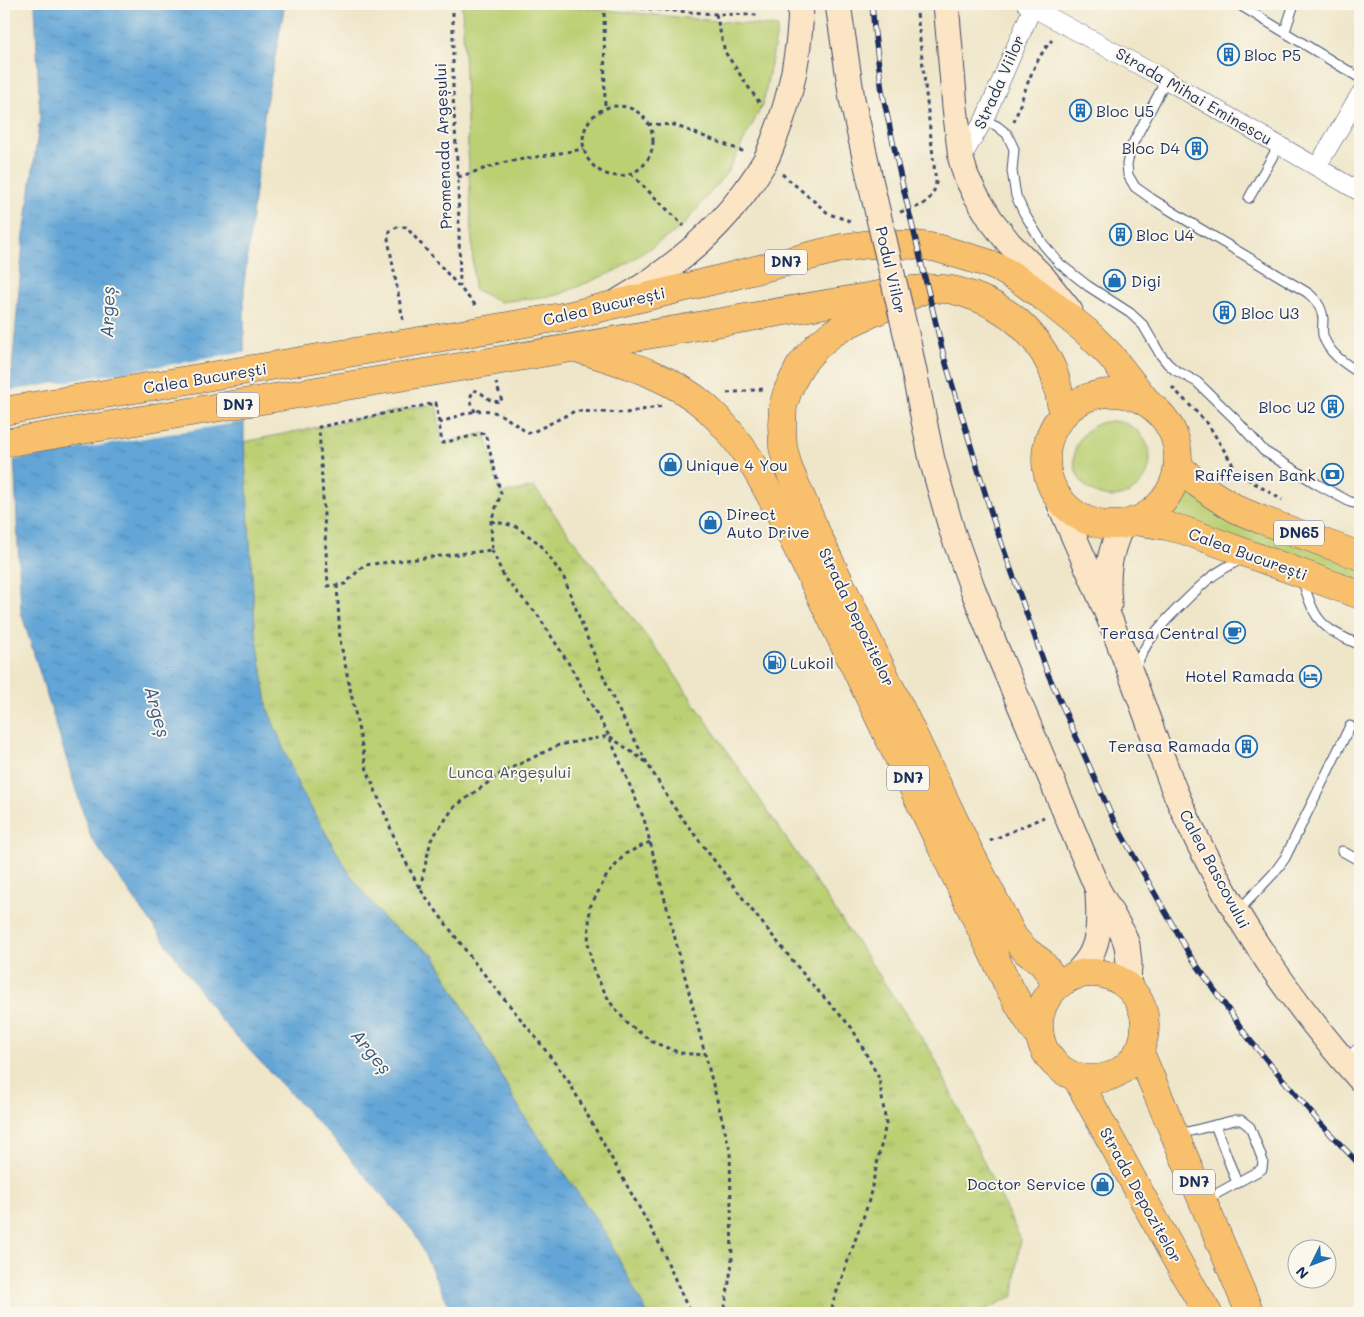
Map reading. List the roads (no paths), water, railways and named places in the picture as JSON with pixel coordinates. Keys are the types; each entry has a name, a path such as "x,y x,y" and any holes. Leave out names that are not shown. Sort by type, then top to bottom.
{"main road":[{"path":"613,305 680,260 709,235 740,200 765,160 784,114 801,29 801,4"},
{"name":"Podul Viilor","path":"838,4 852,100 908,342 932,460 952,531 996,648 1098,890"},
{"path":"946,4 961,159 966,176 990,220 1043,277 1088,332"},
{"name":"Calea București","path":"4,411 473,322 567,316 842,248 870,244 900,244 937,248 1002,269 1023,282 1088,332 1110,355 1148,403"},
{"name":"Calea București","path":"4,443 484,372 576,348 927,288 946,289 989,302 1012,316 1027,330 1052,368 1060,392 1062,415"},
{"name":"Strada Depozitelor","path":"927,288 850,323 833,333 808,356 800,366 788,390 783,406 783,447 788,467 819,539 969,851 1014,938 1026,951 1041,962 1049,972 1066,980"},
{"name":"Strada Depozitelor","path":"576,348 639,368 675,384 706,407 740,445 760,475 808,569 1009,987 1040,1037"},
{"name":"DN7","path":"1103,393 1127,394 1148,403 1166,420 1176,442 1178,466 1173,486 1163,502 1154,510 1128,523 1108,525 1083,518 1063,502 1055,492 1050,481 1047,470 1047,446 1055,424 1062,415 1081,400 1103,393"},
{"name":"DN65","path":"1178,466 1197,483 1238,510 1360,556"},
{"name":"Calea Bascovului","path":"1055,492 1116,634 1176,793 1202,851 1236,913 1279,978 1309,1019 1356,1065"},
{"name":"Calea București","path":"1128,523 1166,526 1183,530 1360,595"},
{"name":"Calea Bascovului","path":"1116,634 1109,604 1108,563 1115,540 1128,523"},
{"path":"1066,980 1089,957 1096,942 1100,924 1098,890"},
{"path":"1098,890 1116,920 1127,945 1130,963 1128,987"},
{"name":"DN7","path":"1089,972 1103,974 1116,979 1128,987 1139,1001 1144,1017 1144,1033 1139,1050 1131,1062 1119,1072 1106,1078 1076,1077 1052,1062 1044,1050 1038,1023 1041,1009 1047,996 1066,980 1089,972"},
{"name":"DN7","path":"1139,1050 1250,1313"},
{"name":"Strada Depozitelor","path":"1076,1077 1185,1275 1208,1313"}],"street":[{"name":"Strada Viilor","path":"961,159 984,120 1031,5"},
{"name":"Strada Mihai Eminescu","path":"1031,5 1166,80 1360,192"},
{"path":"1317,167 1360,94"}],"lane":[{"path":"1238,4 1251,7 1285,31 1360,78"},
{"path":"1285,31 1294,4"},
{"path":"1166,80 1131,147 1127,164 1128,175 1135,187 1308,292 1317,300 1323,316 1323,335 1332,352 1360,374"},
{"path":"984,120 997,126 1009,139 1014,149 1012,171 1016,196 1043,244 1060,264 1143,325 1168,364 1197,382 1236,420 1264,451 1317,484 1350,502 1360,504"},
{"path":"1249,198 1279,145"},
{"path":"1132,678 1142,650 1168,617 1210,578 1250,554"},
{"path":"1299,572 1315,614 1322,623 1333,632 1360,644"},
{"path":"1236,913 1274,873 1285,858 1350,726"},
{"path":"1342,851 1360,861"},
{"path":"1175,1135 1241,1120 1250,1127 1264,1161 1262,1169 1203,1202"},
{"path":"1215,1125 1237,1183"}],"water":[{"name":"Argeș","path":"35,4 285,4 265,108 244,283 244,442 255,627 268,710 299,787 349,873 385,921 434,956 522,1113 602,1228 647,1313 452,1313 414,1232 337,1143 220,1019 91,838 21,612 11,383 23,242 40,118"}],"railway":[{"path":"872,4 882,91 944,357 993,519 1048,674 1113,819 1189,954 1249,1039 1319,1122 1360,1165"}],"place":[{"name":"Bloc P5","path":"1228,55"},
{"name":"Bloc U5","path":"1080,111"},
{"name":"Bloc D4","path":"1196,148"},
{"name":"Bloc U4","path":"1120,235"},
{"name":"Digi","path":"1115,281"},
{"name":"Bloc U3","path":"1225,313"},
{"name":"Bloc U2","path":"1332,407"},
{"name":"Unique 4 You","path":"670,465"},
{"name":"Raiffeisen Bank","path":"1332,475"},
{"name":"Direct Auto Drive","path":"710,523"},
{"name":"Terasa Central","path":"1235,633"},
{"name":"Lukoil","path":"774,663"},
{"name":"Hotel Ramada","path":"1311,676"},
{"name":"Terasa Ramada","path":"1247,746"},
{"name":"Doctor Service","path":"1102,1184"}],"park label":[{"name":"Lunca Argeșului","path":"510,772"}]}
